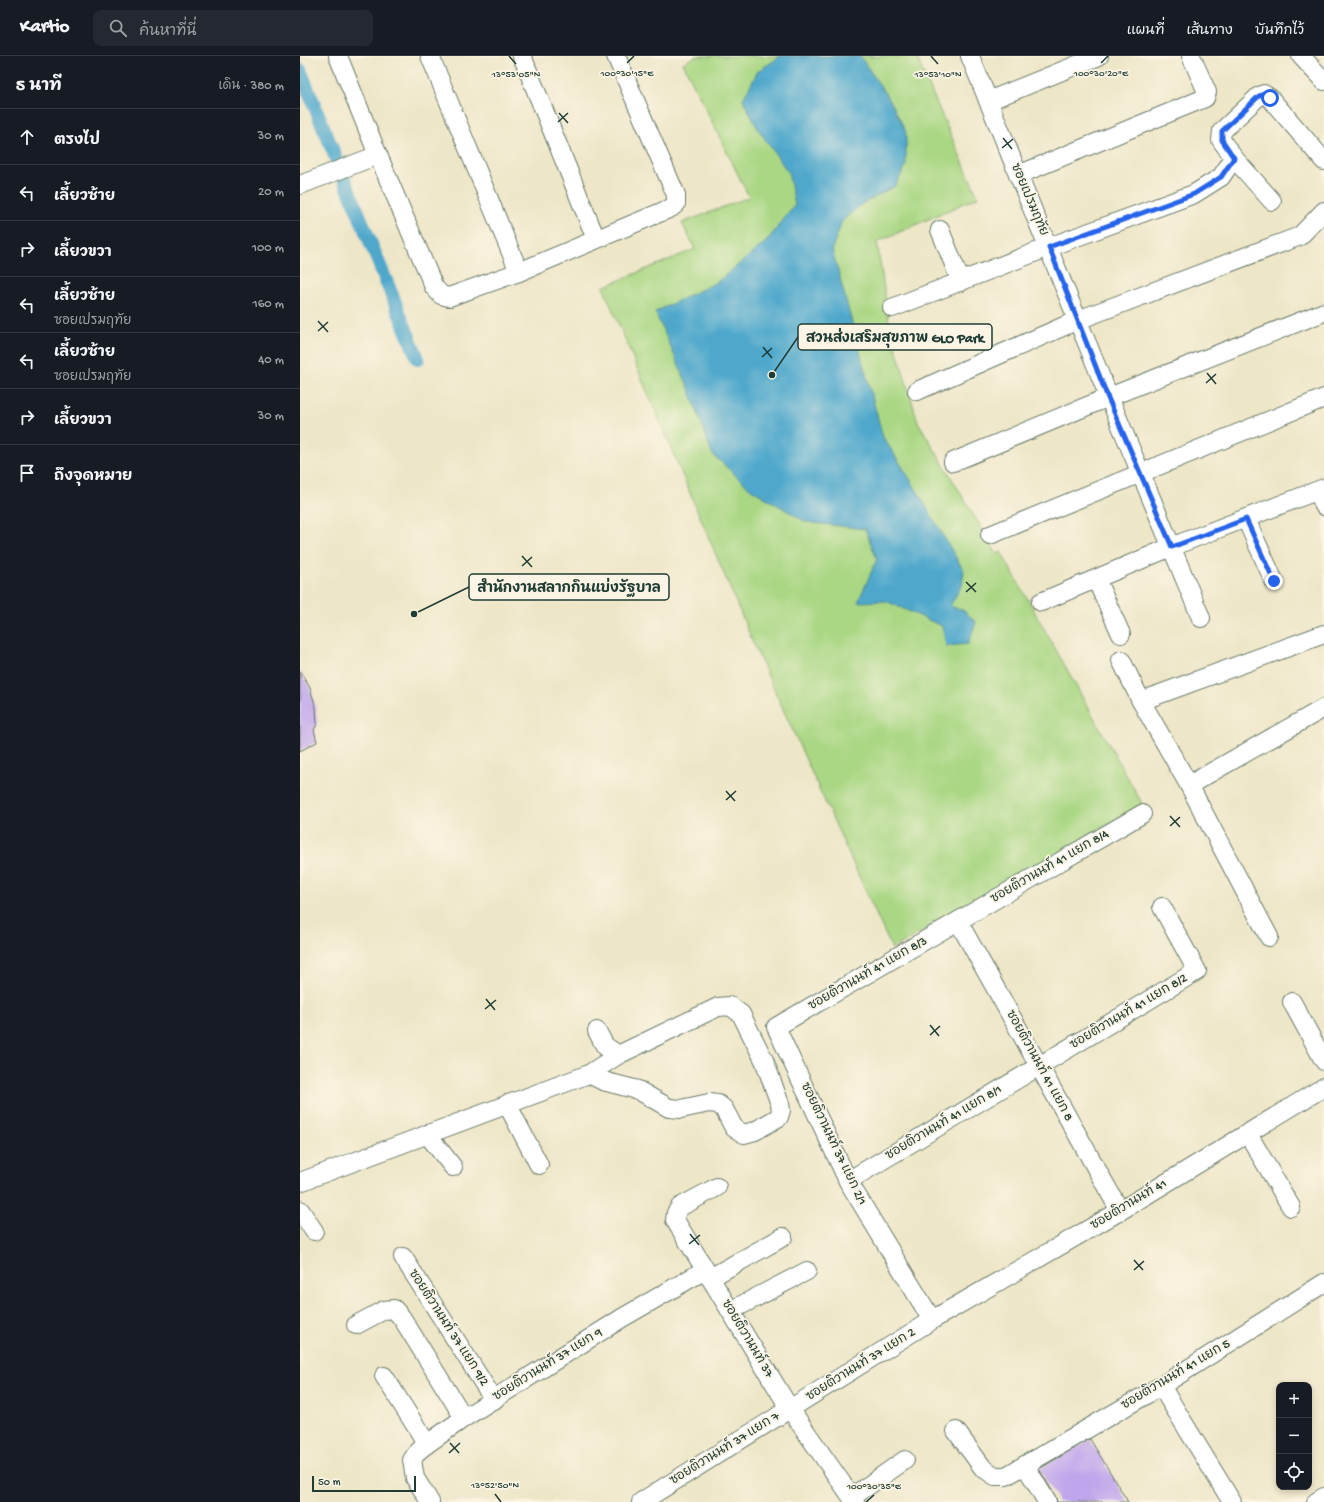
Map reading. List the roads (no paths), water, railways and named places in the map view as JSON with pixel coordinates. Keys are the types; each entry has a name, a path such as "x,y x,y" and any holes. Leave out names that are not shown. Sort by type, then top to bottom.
{"street":[{"path":"338,56 434,287 441,295 449,297 519,272 596,238 671,208 676,204 676,195 616,56"},
{"path":"430,56 519,272"},
{"path":"522,56 596,238"},
{"name":"ซอยเปรมฤทัย","path":"970,56 1049,247 1108,398 1201,618"},
{"path":"988,100 1099,56"},
{"path":"1018,175 1205,98 1207,92 1191,56"},
{"path":"1301,56 1324,81"},
{"path":"1272,201 1234,158 1222,140 1222,131 1259,96 1264,94 1270,98 1324,161"},
{"path":"300,185 378,155"},
{"path":"892,308 1049,247 1194,194 1221,177 1234,158"},
{"path":"917,390 1078,320 1300,236 1324,212"},
{"path":"940,230 961,282"},
{"path":"953,462 1108,398 1324,312"},
{"path":"990,535 1324,398"},
{"path":"1041,602 1172,547 1246,519 1322,495"},
{"path":"1246,519 1274,581"},
{"path":"1096,579 1121,634"},
{"path":"1141,701 1324,634"},
{"path":"1121,660 1141,701 1189,785 1269,937"},
{"path":"1189,785 1324,708"},
{"name":"ซอยติวานนท์ 41 แยก 8/4","path":"958,921 1142,814"},
{"name":"ซอยติวานนท์ 41 แยก 8/2","path":"1040,1066 1197,971 1162,907"},
{"name":"ซอยติวานนท์ 41 แยก 8/3","path":"776,1027 958,921"},
{"name":"ซอยติวานนท์ 41 แยก 8","path":"958,921 1120,1211"},
{"path":"1292,1002 1324,1061"},
{"path":"300,1182 589,1074 618,1055 718,1007 730,1006 741,1014 764,1060 781,1110 779,1117 755,1131 744,1134 734,1128 724,1108 718,1104 709,1103 681,1109 669,1108 638,1090 603,1081 589,1074"},
{"name":"ซอยติวานนท์ 37 แยก 2/1","path":"776,1027 848,1181 932,1320"},
{"path":"597,1031 605,1046 618,1055"},
{"name":"ซอยติวานนท์ 41 แยก 8/1","path":"848,1181 1040,1066"},
{"name":"ซอยติวานนท์ 41","path":"932,1320 1120,1211 1324,1087"},
{"path":"507,1104 538,1165"},
{"path":"427,1134 453,1167"},
{"path":"1248,1134 1291,1207"},
{"name":"ซอยติวานนท์ 37","path":"717,1187 680,1207 676,1213 675,1220 790,1409 854,1500"},
{"path":"300,1210 314,1231"},
{"name":"ซอยติวานนท์ 37 แยก 9","path":"430,1502 415,1478 412,1460 418,1451 427,1444 464,1418 622,1318 783,1237"},
{"name":"ซอยติวานนท์ 37 แยก 9/2","path":"402,1257 494,1400"},
{"path":"730,1311 807,1272"},
{"name":"ซอยติวานนท์ 41 แยก 5","path":"956,1431 983,1468 995,1476 1006,1476 1160,1386 1324,1283"},
{"path":"356,1325 384,1310 394,1309 402,1318 464,1418"},
{"name":"ซอยติวานนท์ 37 แยก 2","path":"790,1409 932,1320"},
{"path":"384,1376 427,1444"},
{"path":"1160,1386 1232,1502"},
{"name":"ซอยติวานนท์ 37 แยก 7","path":"641,1502 790,1409"},
{"path":"854,1500 905,1460"},
{"path":"1025,1465 1047,1502"},
{"path":"1316,1502 1324,1497"}],"water":[{"path":"781,56 860,56 891,102 906,132 906,166 895,186 862,204 842,221 832,249 883,437 912,482 964,571 962,585 950,606 963,610 976,622 968,644 946,646 942,626 886,601 858,602 877,559 865,529 806,522 751,489 712,454 689,388 655,312 717,282 766,242 795,205 788,172 758,129 743,99 758,71"}],"waterway":[{"path":"300,70 418,359"}],"place":[{"name":"สวนส่งเสริมสุขภาพ GLO Park","path":"772,375"},
{"name":"สำนักงานสลากกินแบ่งรัฐบาล","path":"414,614"}]}
